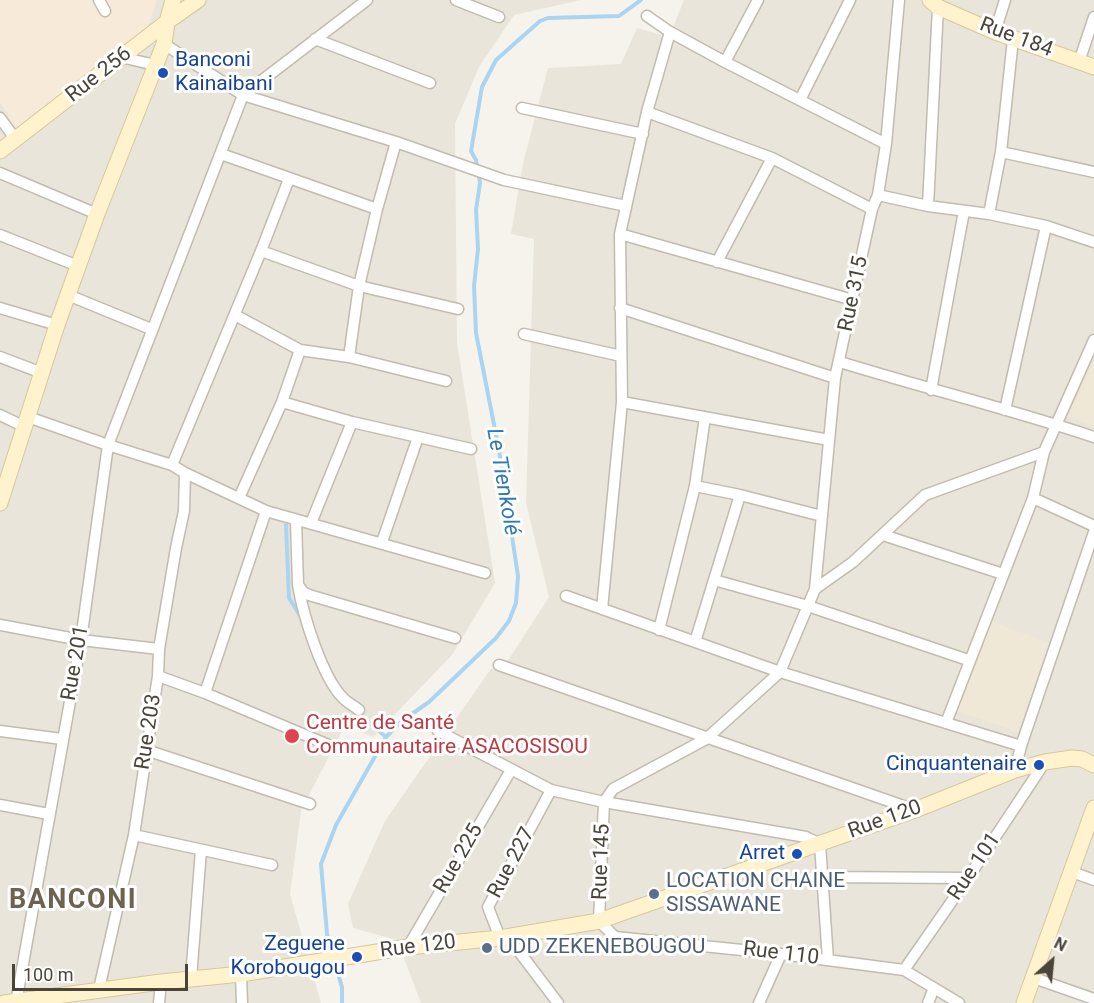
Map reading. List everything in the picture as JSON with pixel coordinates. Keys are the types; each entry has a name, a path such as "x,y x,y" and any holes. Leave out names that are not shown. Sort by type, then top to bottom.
{"main road":[{"path":"0,502 78,266 164,44 173,0"},
{"name":"Rue 256","path":"0,151 198,0"},
{"name":"Rue 184","path":"934,3 995,32 1094,67"},
{"path":"1052,761 1082,759 1094,765"},
{"name":"Rue 120","path":"12,1002 99,989 241,974 408,947 504,938 599,921 915,810 1015,770 1052,761"},
{"path":"1024,1003 1094,808"}],"street":[{"path":"99,0 105,10"},
{"path":"243,94 367,0"},
{"path":"456,0 499,17"},
{"path":"725,62 758,0"},
{"path":"800,100 850,0"},
{"name":"Rue 315","path":"780,672 815,589 835,378 872,209 878,195 886,144 899,0"},
{"path":"995,32 1005,0"},
{"path":"928,206 934,3"},
{"path":"647,16 670,32 725,62 886,144"},
{"path":"1079,62 1094,17"},
{"path":"602,609 622,402 620,234 647,112 670,32"},
{"path":"315,39 430,83"},
{"path":"989,214 1001,152 1013,39"},
{"path":"164,44 243,94 396,142 504,180 626,206"},
{"path":"121,57 155,65"},
{"name":"Rue 201","path":"12,1002 81,640 108,445 243,94"},
{"path":"522,108 643,134"},
{"path":"647,112 772,158 872,209"},
{"path":"0,118 16,140"},
{"path":"349,357 359,286 396,142"},
{"path":"1001,152 1094,172"},
{"path":"221,154 377,209"},
{"path":"717,262 772,158"},
{"path":"0,173 97,214"},
{"path":"172,465 289,179"},
{"path":"878,195 1046,226 1094,242"},
{"path":"931,390 964,211"},
{"path":"1005,410 1046,226"},
{"path":"620,234 853,300"},
{"path":"0,235 78,266"},
{"path":"261,251 359,286 458,309"},
{"path":"68,295 152,330"},
{"path":"0,308 57,325"},
{"path":"620,308 835,378"},
{"path":"235,315 300,350 349,357 446,381"},
{"path":"524,334 621,356"},
{"path":"946,723 968,660 1033,498 1044,453 1055,424 1094,340"},
{"path":"239,498 282,402 300,350"},
{"path":"0,357 42,373"},
{"path":"840,362 1094,437"},
{"path":"282,402 352,422 471,449"},
{"path":"622,402 829,440"},
{"path":"0,415 172,465 266,511 382,542 484,573"},
{"path":"659,630 695,486 705,417"},
{"path":"311,523 352,422"},
{"path":"382,542 418,437"},
{"path":"815,589 853,562 925,495 1044,453"},
{"name":"Rue 203","path":"99,989 134,835 158,676 159,649 184,511 185,473"},
{"path":"695,486 822,516"},
{"path":"695,642 740,495"},
{"path":"1033,498 1094,526"},
{"path":"205,693 266,511"},
{"path":"296,520 298,585 302,609 318,652 343,698 358,710"},
{"path":"1015,770 1094,532"},
{"path":"883,535 1003,574"},
{"path":"714,580 808,606 968,660"},
{"path":"298,585 303,592 309,595 455,638"},
{"path":"566,596 780,672 1022,746"},
{"path":"0,625 81,640 159,649"},
{"path":"499,665 915,810"},
{"path":"604,802 613,789 706,739 780,672"},
{"path":"158,676 205,693 331,746"},
{"path":"0,731 62,740"},
{"path":"438,731 551,790 604,802 806,837 820,844 828,960"},
{"path":"146,750 310,804"},
{"name":"Rue 101","path":"904,970 1052,761"},
{"name":"Rue 225","path":"408,947 511,770"},
{"name":"Rue 227","path":"551,790 488,907 504,938 558,1003"},
{"name":"Rue 145","path":"599,921 604,802"},
{"path":"0,805 49,814"},
{"path":"134,835 272,865"},
{"path":"191,978 201,850"},
{"path":"1072,872 1094,880"},
{"path":"822,877 968,878"},
{"name":"Rue 110","path":"599,921 615,937 781,954 904,970 959,1003"},
{"path":"759,1003 781,954"},
{"path":"241,974 242,1003"},
{"path":"1034,978 1094,999"},
{"path":"159,1003 161,982"},
{"path":"928,1003 934,988"}],"shaded area":[{"path":"0,0 581,0 514,15 479,67 455,124 457,343 495,583 452,655 373,737 345,725 301,811 290,894 321,1003 0,1003"},
{"path":"0,0 157,0 147,30 17,129 0,103"},
{"path":"684,0 1094,0 1094,1003 421,1003 397,940 353,928 348,904 385,821 490,670 509,659 549,597 526,503 534,239 511,234 523,163 548,68 621,64 637,28 669,37"},
{"path":"1094,360 1094,426 1068,417"},
{"path":"990,621 1049,643 1018,732 957,711"}],"waterway":[{"name":"Le Tienkolé","path":"332,954 327,934 321,864 336,825 386,737 403,720 429,702 496,638 509,621 516,603 518,576 499,450 476,333 474,286 478,249 476,210 480,183 476,160 471,151 482,87 496,60 540,21 548,18 619,16 641,0"},
{"path":"286,525 289,598 301,617"},
{"path":"358,713 386,737"},
{"name":"Le Tienkolé","path":"335,964 342,987 342,1003"}],"place":[{"name":"Banconi Kainaibani","path":"163,73"},
{"name":"Centre de Santé Communautaire ASACOSISOU","path":"292,736"},
{"name":"Cinquantenaire","path":"1039,765"},
{"name":"Arret","path":"797,854"},
{"name":"LOCATION CHAINE SISSAWANE","path":"654,894"},
{"name":"UDD ZEKENEBOUGOU","path":"487,948"},
{"name":"Zeguene Korobougou","path":"357,957"}],"district":[{"name":"BANCONI","path":"73,901"}]}
